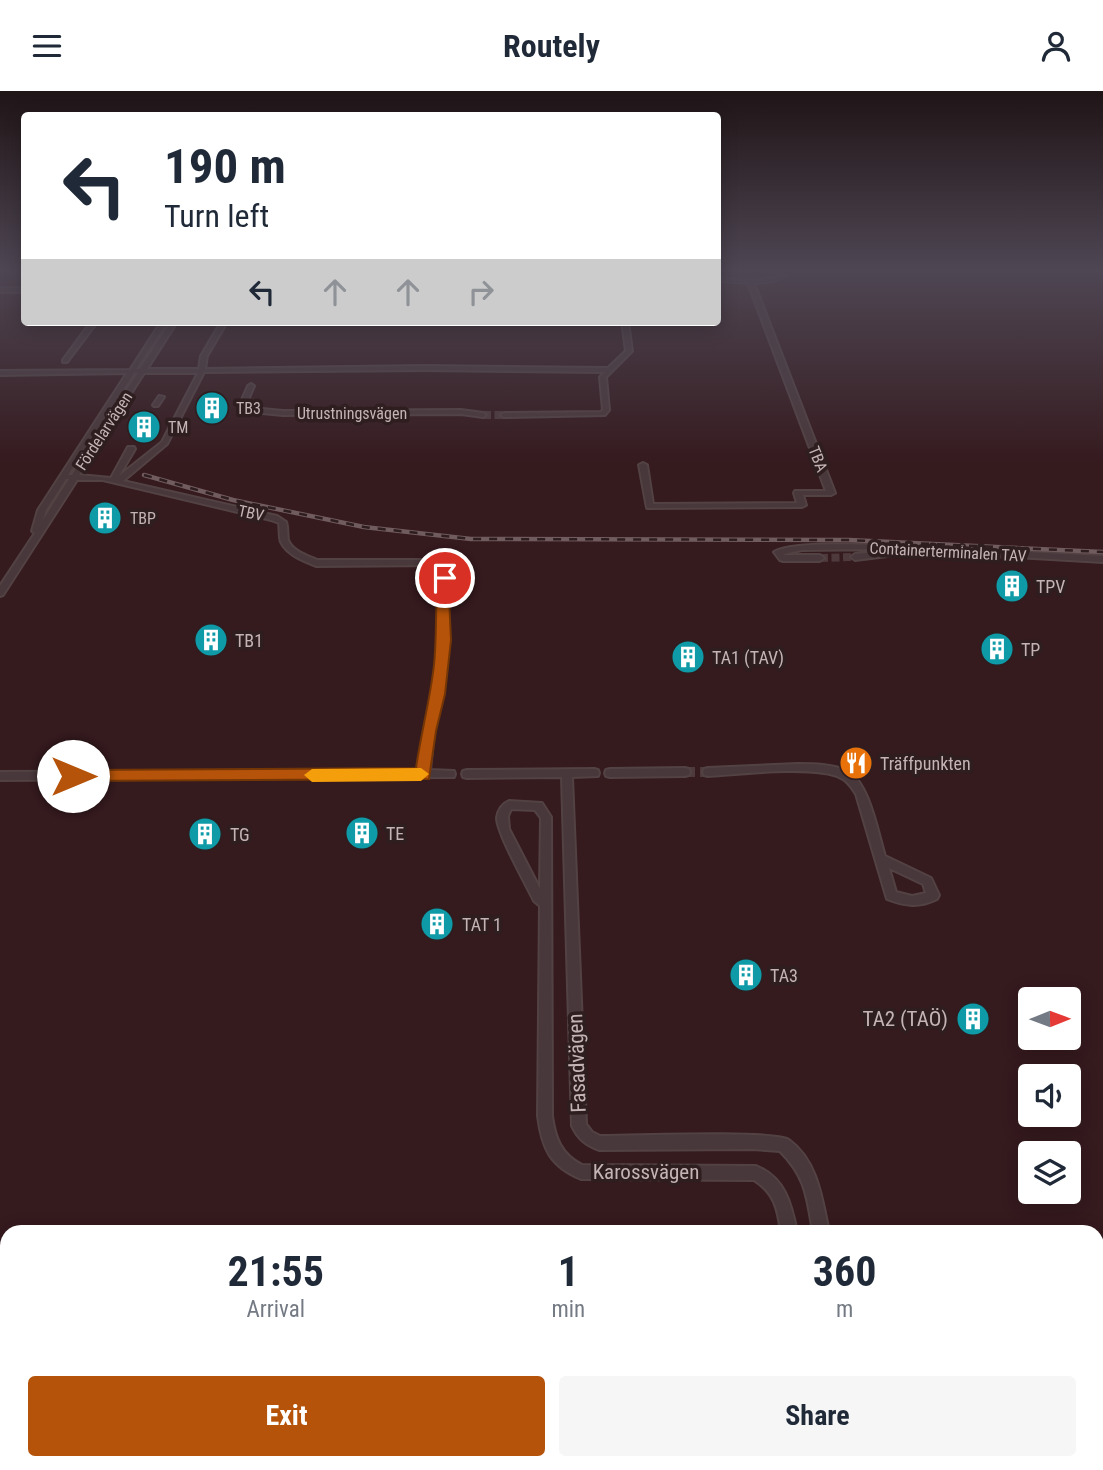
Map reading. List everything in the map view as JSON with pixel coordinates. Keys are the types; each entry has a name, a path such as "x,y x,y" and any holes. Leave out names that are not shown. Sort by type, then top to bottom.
{"street":[{"path":"65,361 83,336"},
{"name":"Fördelarvägen","path":"34,541 42,510 155,336"},
{"name":"Fördelarvägen","path":"0,593 165,336"},
{"path":"115,482 165,443 202,371 204,356 215,336"},
{"path":"504,415 603,414 606,410 603,377 629,351 627,336"},
{"name":"TBA","path":"643,465 650,506 802,505 798,493 831,493 771,336"},
{"path":"0,373 565,367 610,370"},
{"name":"Utrustningsvägen","path":"251,386 244,402 250,410 282,413 461,412 482,415"},
{"path":"156,405 161,397"},
{"path":"115,482 131,449"},
{"name":"TBV","path":"65,477 115,482 282,522 284,539 288,545 304,558 316,563 447,562 442,597 444,640 424,774"},
{"path":"177,497 235,502"},
{"name":"Containerterminalen TAV","path":"820,558 779,556 781,550 802,548 921,549 1099,559"},
{"path":"855,557 882,557 921,549"},
{"path":"708,772 822,769 842,773 854,781 861,794 880,859 891,895 904,901 923,901 933,895 928,881 907,869 880,859"},
{"path":"610,773 685,772"},
{"name":"Fasadvägen","path":"567,773 579,1126 587,1137 599,1143 783,1144 797,1158 811,1182 820,1225"},
{"path":"467,774 594,773"},
{"path":"0,776 450,774"},
{"name":"Karossvägen","path":"545,903 538,897 503,829 502,818 509,805 538,806 544,811 545,903 545,1116 551,1149 568,1167 580,1172 756,1174 771,1181 778,1190 787,1225"}],"shaded area":[{"path":"0,336 1103,336 1103,1225 0,1225"}],"tunnel":[{"path":"483,415 504,415"},
{"path":"820,558 855,557"},
{"path":"685,772 708,772"}],"railway":[{"path":"144,475 233,500 364,527 471,539 849,540 1103,552"}],"slow traffic":[{"path":"312,775 421,774"}],"place":[{"name":"TB3","path":"212,408"},
{"name":"TM","path":"144,427"},
{"name":"TBP","path":"105,518"},
{"name":"TPV","path":"1012,586"},
{"name":"TB1","path":"211,640"},
{"name":"TP","path":"997,649"},
{"name":"TA1 (TAV)","path":"688,657"},
{"name":"Träffpunkten","path":"856,763"},
{"name":"TE","path":"362,833"},
{"name":"TG","path":"205,834"},
{"name":"TAT 1","path":"437,924"},
{"name":"TA3","path":"746,975"},
{"name":"TA2 (TAÖ)","path":"973,1019"}],"route":[{"path":"73,776 424,774 444,640 442,597 445,578"}]}
